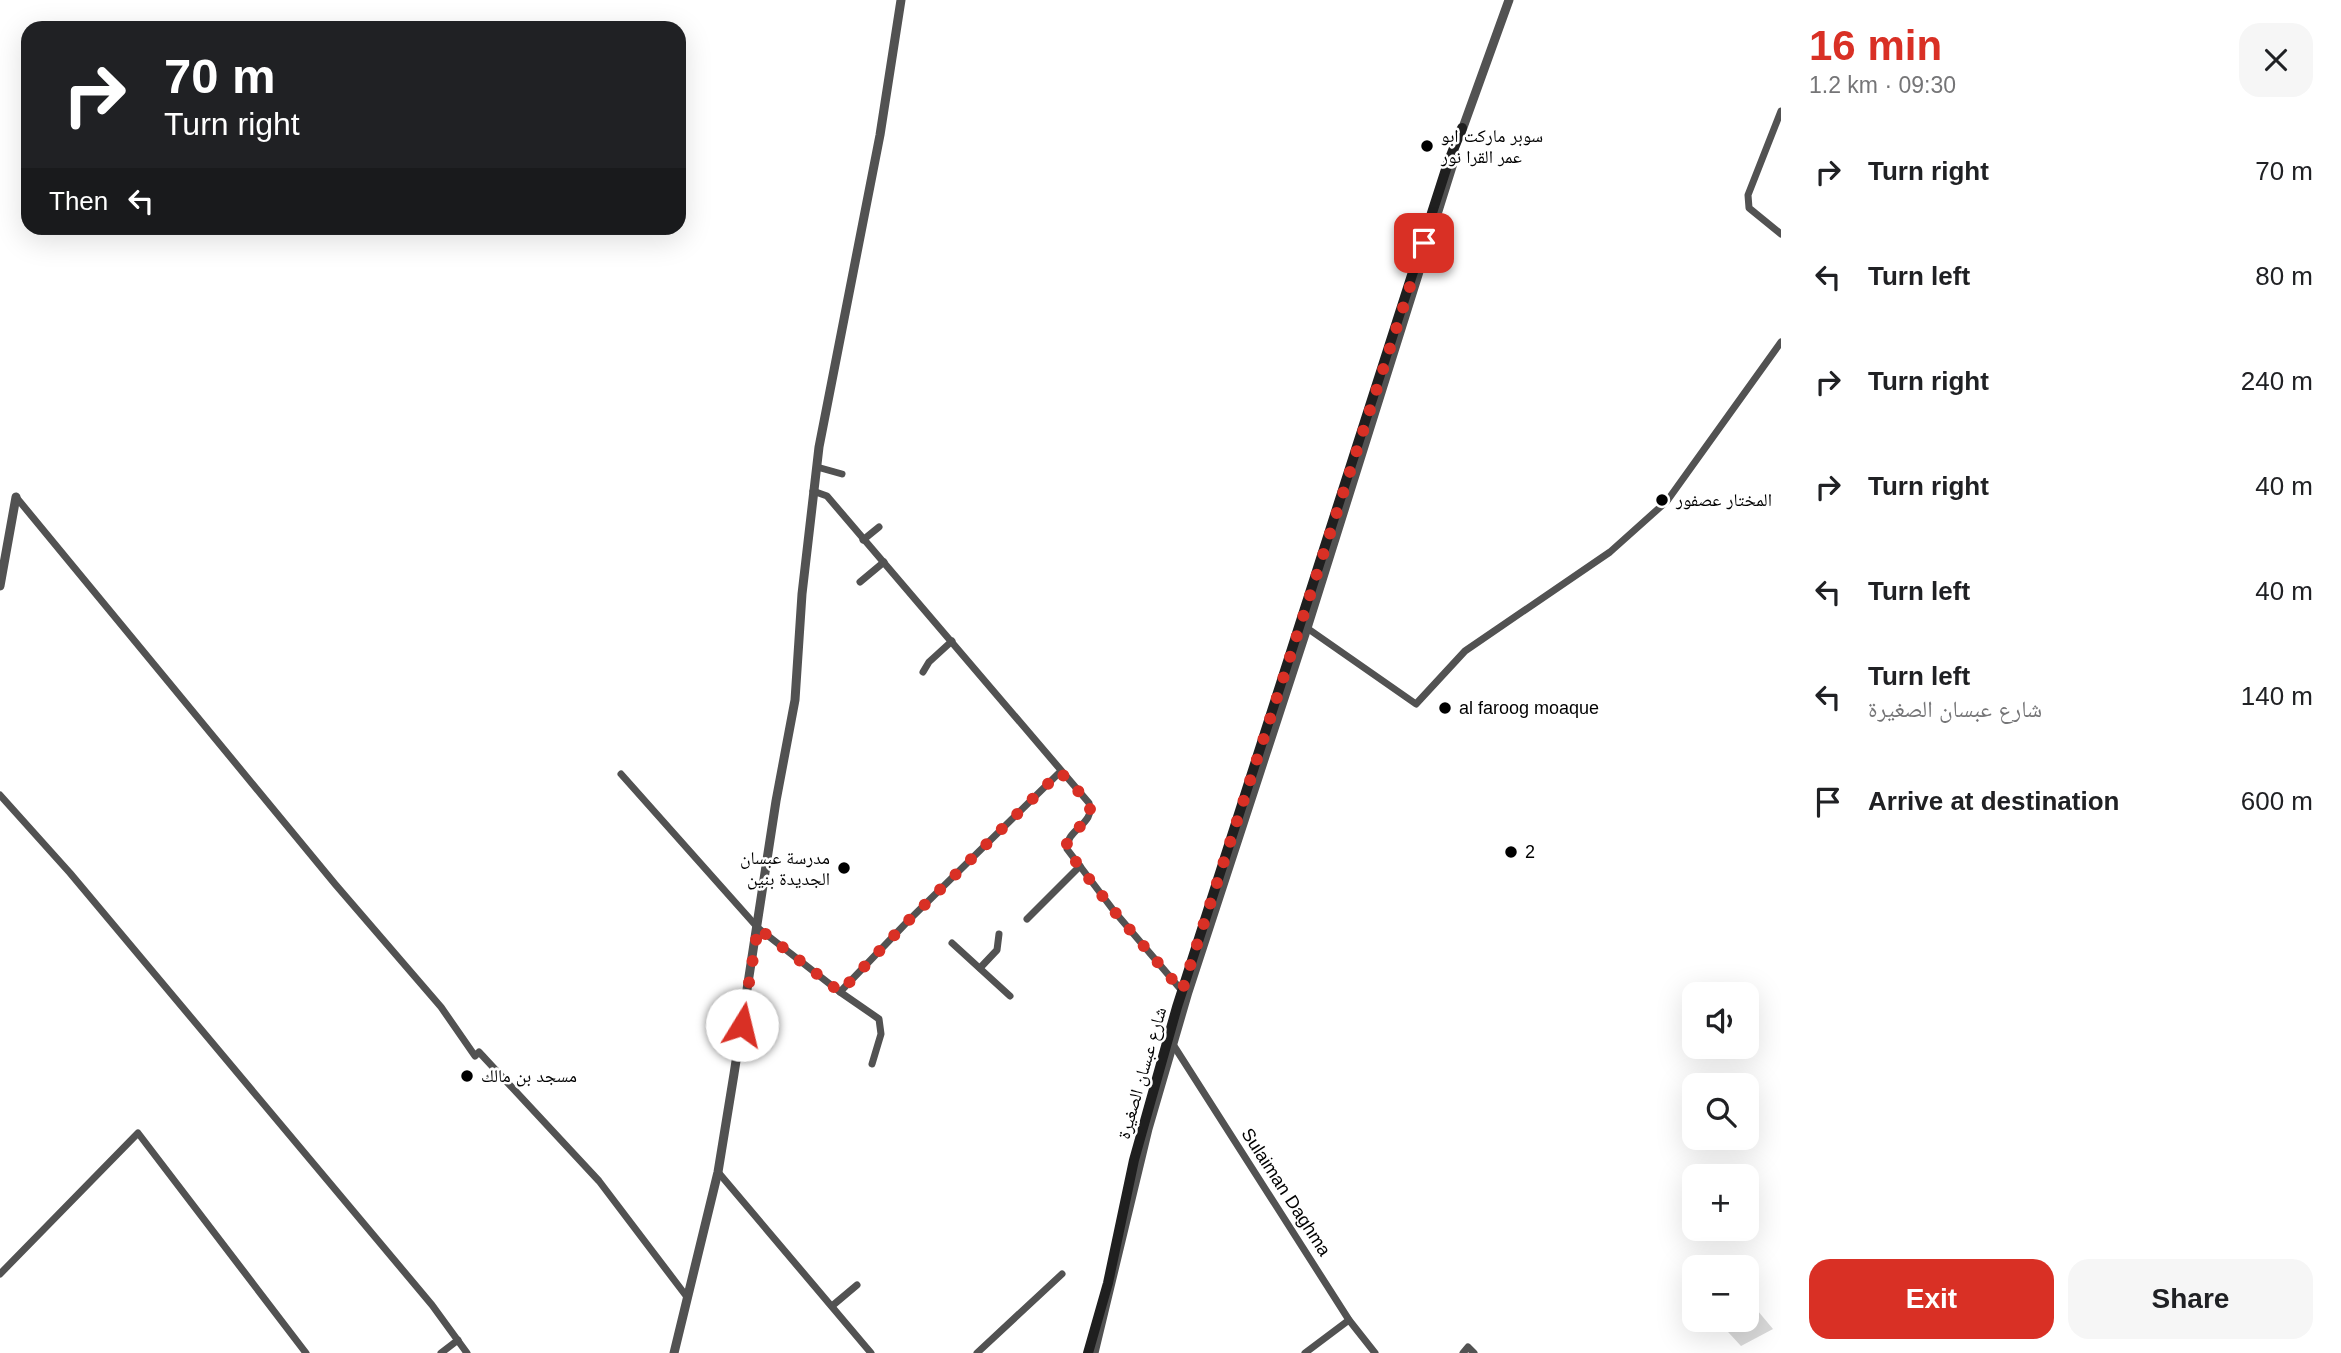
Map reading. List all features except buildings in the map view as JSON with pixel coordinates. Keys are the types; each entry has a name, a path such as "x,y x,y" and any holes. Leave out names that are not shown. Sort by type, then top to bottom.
{"main road":[{"name":"شارع عبسان الصغيرة","path":"1088,1353 1108,1283 1134,1160 1448,163 1462,128"}],"street":[{"path":"674,1353 718,1172 776,801 795,700 813,491 880,135 901,0"},
{"name":"شارع عبسان الصغيرة","path":"1094,1353 1148,1129 1174,1046 1185,994 1307,628 1462,128 1509,0"},
{"path":"1781,111 1748,194 1749,208 1781,233"},
{"path":"1307,628 1416,704 1465,651 1610,552 1667,501 1781,342"},
{"path":"817,467 842,474"},
{"path":"813,491 827,496 1090,807 1088,819 1066,842 1069,853 1185,994"},
{"path":"0,586 16,497"},
{"path":"16,497 335,884 441,1007 475,1056 479,1052 599,1181 687,1297"},
{"path":"863,540 879,527"},
{"path":"860,582 884,562"},
{"path":"923,672 929,662 952,641"},
{"path":"840,992 908,921 1060,772"},
{"path":"621,774 758,928 878,1019 881,1034 872,1064"},
{"path":"0,795 70,873 432,1305 467,1353"},
{"path":"1027,919 1080,866"},
{"path":"980,968 997,950 999,934"},
{"path":"952,943 1010,996"},
{"name":"Sulaiman Daghma","path":"1174,1046 1349,1320 1375,1353"},
{"path":"0,1274 138,1133 306,1353"},
{"path":"718,1172 871,1353"},
{"path":"977,1353 1062,1274"},
{"path":"832,1306 857,1285"},
{"path":"1305,1353 1349,1320"},
{"path":"441,1353 458,1340"},
{"path":"1463,1353 1468,1347 1474,1353"}],"shaded area":[{"path":"1759,1312 1773,1329 1741,1346 1728,1332 1759,1332"}],"place":[{"name":"سوبر ماركت ابو عمر القرا نور","path":"1427,146"},
{"name":"المختار عصفور","path":"1662,500"},
{"name":"al faroog moaque","path":"1445,708"},
{"name":"2","path":"1511,852"},
{"name":"مدرسة عبسان الجديدة بنين","path":"844,868"},
{"name":"مسجد بن مالك","path":"467,1076"}],"route":[{"path":"742,1025 758,928 840,992 908,921 1060,772 1089,803 1091,811 1088,819 1069,837 1066,849 1182,991 1424,243"}]}
